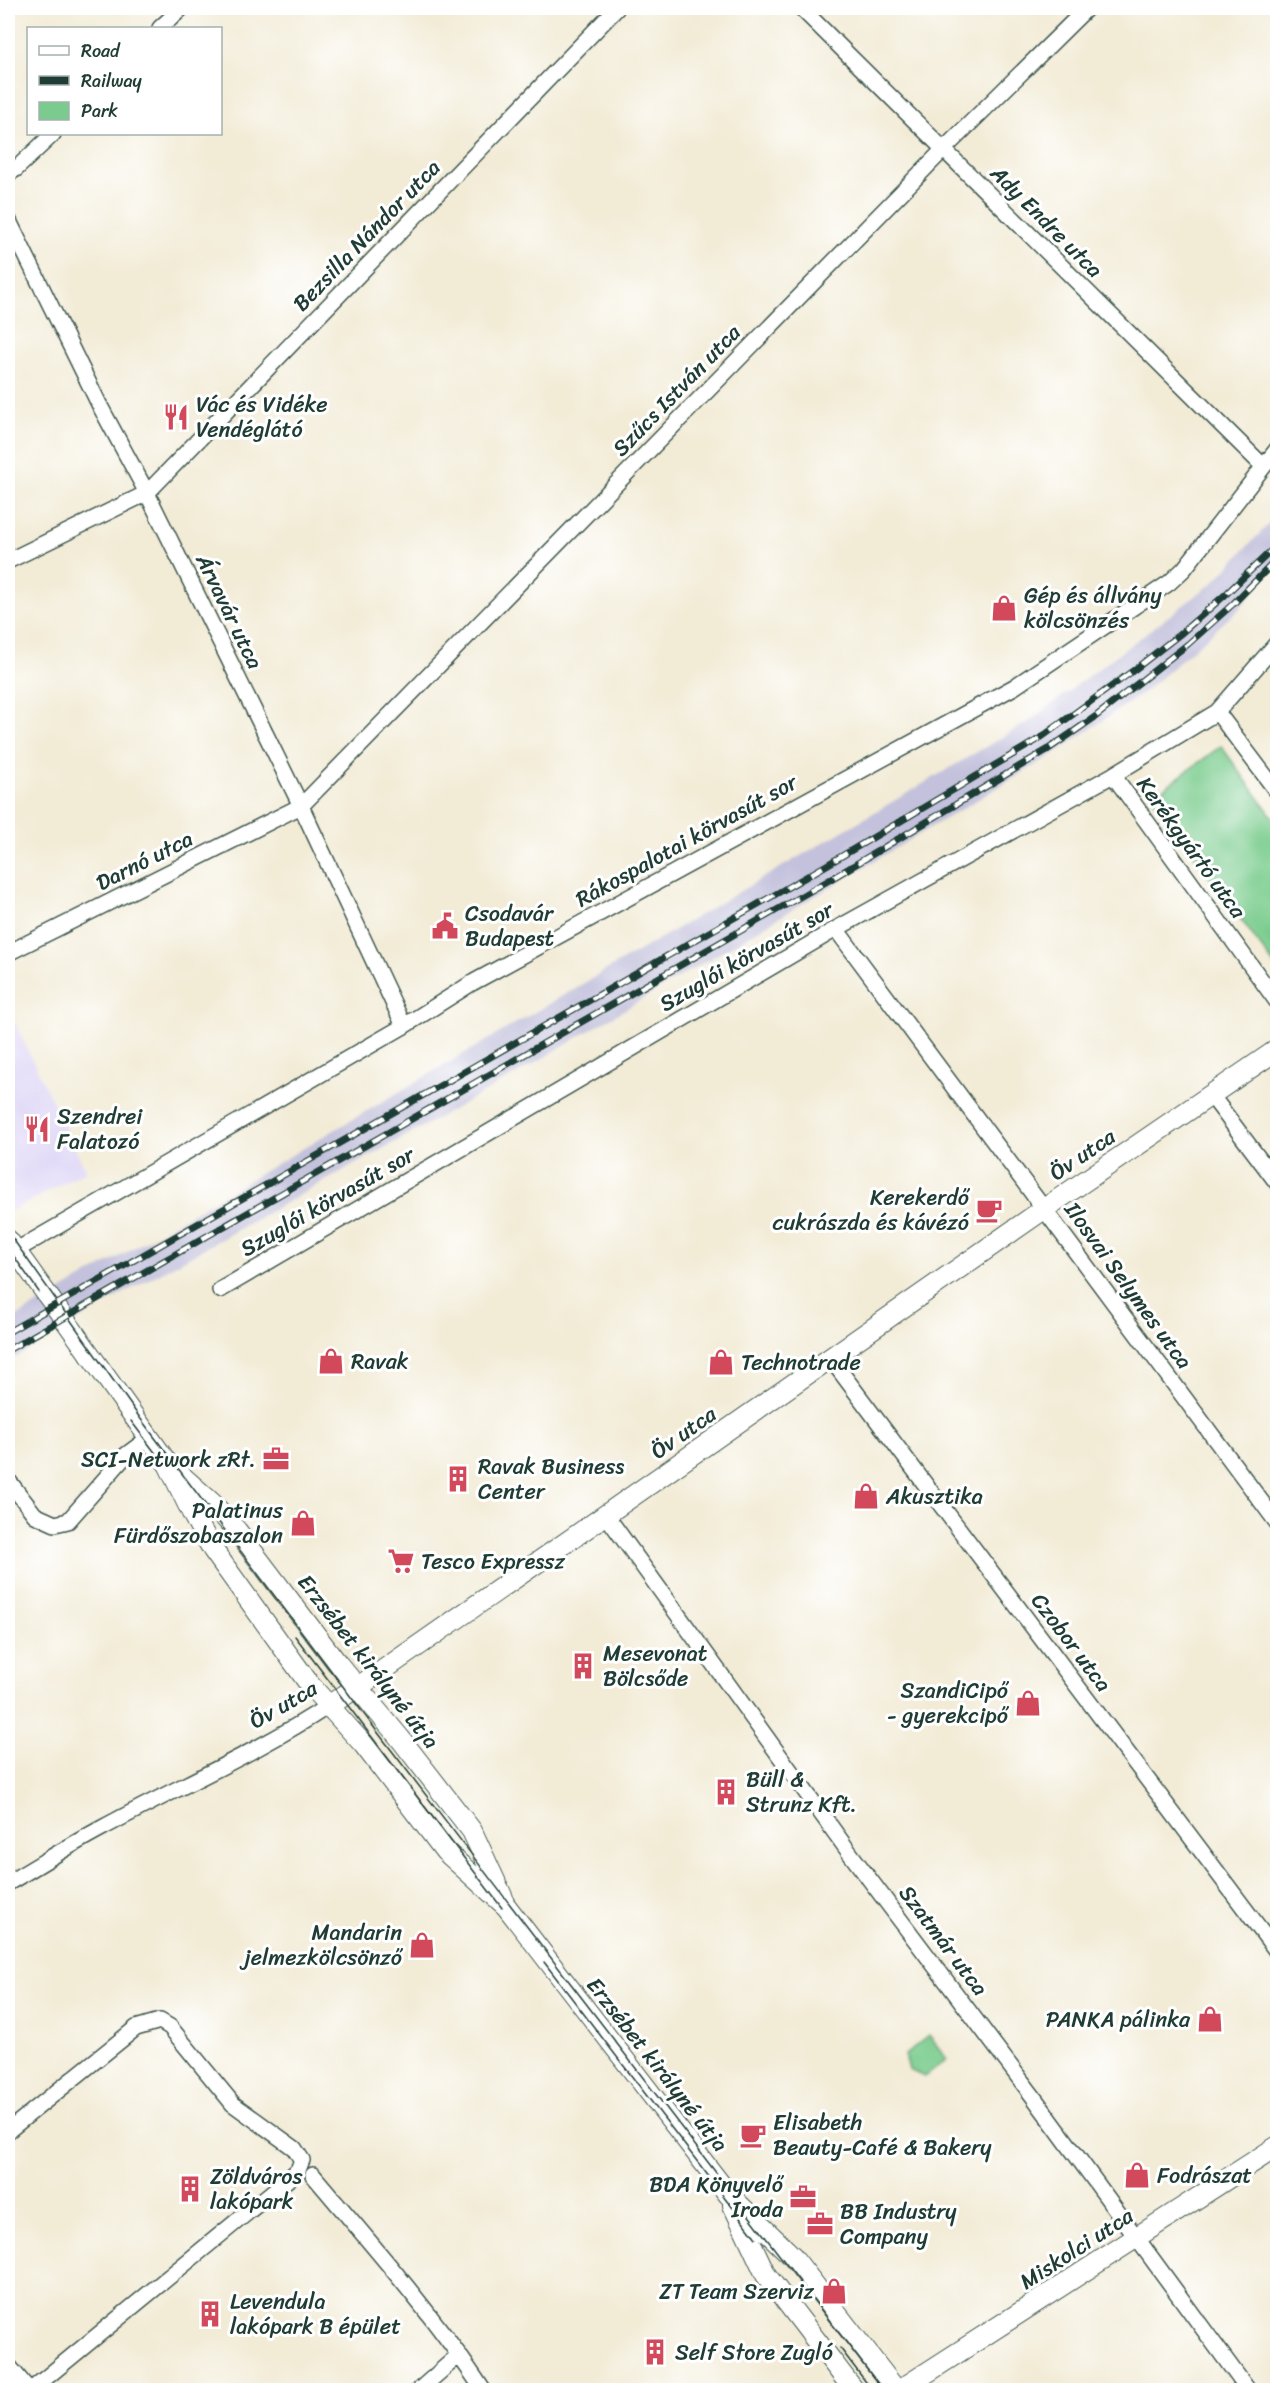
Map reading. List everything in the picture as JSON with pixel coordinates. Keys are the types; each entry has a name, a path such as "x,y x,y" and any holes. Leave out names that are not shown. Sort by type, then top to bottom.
{"street":[{"path":"161,27 182,8"},
{"name":"Bezsilla Nándor utca","path":"8,561 147,493 617,8"},
{"name":"Ady Endre utca","path":"801,8 1263,466"},
{"name":"Szűcs István utca","path":"301,806 943,150 1087,8"},
{"path":"8,174 52,135"},
{"name":"Árvavár utca","path":"8,219 100,406 147,493 301,806 404,1026"},
{"name":"Rákospalotai körvasút sor","path":"10,1249 404,1026 472,983 1014,687 1075,649 1169,583 1184,569 1278,448"},
{"name":"Szuglói körvasút sor","path":"220,1290 836,929 1113,775 1217,712 1278,642"},
{"path":"1217,712 1278,793"},
{"name":"Kerékgyártó utca","path":"1113,775 1278,1003"},
{"name":"Darnó utca","path":"8,953 301,806"},
{"name":"Ilosvai Selymes utca","path":"836,929 1278,1524"},
{"name":"Öv utca","path":"8,1882 103,1828 227,1763 358,1687 1044,1209 1278,1049"},
{"path":"1211,1095 1278,1184"},
{"name":"Erzsébet királyné útja","path":"10,1249 44,1291 168,1464 194,1517 234,1582 328,1706 364,1745 445,1851 506,1906 728,2194 792,2256 898,2391"},
{"name":"Czobor utca","path":"831,1359 1278,1953"},
{"path":"8,1480 35,1515 55,1524 68,1521 126,1455 149,1438"},
{"name":"Erzsébet királyné útja","path":"168,1464 213,1503 237,1531 472,1831 506,1906"},
{"name":"Szatmár utca","path":"606,1515 849,1852 1032,2095 1248,2391"},
{"path":"8,2130 136,2028 160,2021 170,2027 233,2104 294,2148 302,2160 298,2170 287,2180 30,2391 8,2365"},
{"name":"Miskolci utca","path":"898,2391 1278,2146"},
{"path":"313,2175 459,2355 483,2391"},
{"name":"Erzsébet királyné útja","path":"728,2194 766,2275 854,2391"},
{"path":"419,2391 459,2355"}],"shaded area":[{"path":"1277,515 1277,563 1237,611 1144,692 1054,754 506,1080 115,1298 8,1362 8,1322 1028,722 1214,582"},
{"path":"8,1009 86,1171 10,1212 8,1209"}],"green space":[{"path":"1221,746 1277,823 1277,969 1152,797"},
{"path":"929,2035 947,2059 924,2077 909,2070 905,2055"}],"tram line":[{"path":"8,1232 140,1418 379,1734 883,2390"},
{"path":"8,1248 39,1292"},
{"path":"131,1421 160,1459"},
{"path":"295,1636 502,1908"},
{"path":"544,1962 756,2238"},
{"path":"840,2348 872,2390"}],"railway":[{"path":"8,1332 825,866 1039,739 1180,634 1278,544"},
{"path":"8,1350 831,879 1047,750 1095,717 1188,644 1233,604 1278,558"}],"place":[{"name":"Vác és Vidéke Vendéglátó","path":"176,417"},
{"name":"Gép és állvány kölcsönzés","path":"1004,608"},
{"name":"Csodavár Budapest","path":"445,926"},
{"name":"Szendrei Falatozó","path":"37,1129"},
{"name":"Kerekerdő cukrászda és kávézó","path":"989,1210"},
{"name":"Ravak","path":"331,1361"},
{"name":"Technotrade","path":"721,1362"},
{"name":"SCI-Network zRt.","path":"276,1459"},
{"name":"Ravak Business Center","path":"458,1479"},
{"name":"Akusztika","path":"866,1496"},
{"name":"Palatinus Fürdőszobaszalon","path":"303,1523"},
{"name":"Tesco Expressz","path":"401,1561"},
{"name":"Mesevonat Bölcsőde","path":"583,1666"},
{"name":"SzandiCipő - gyerekcipő","path":"1028,1703"},
{"name":"Büll & Strunz Kft.","path":"726,1792"},
{"name":"Mandarin jelmezkölcsönző","path":"422,1945"},
{"name":"PANKA pálinka","path":"1210,2019"},
{"name":"Elisabeth Beauty-Café & Bakery","path":"753,2135"},
{"name":"Fodrászat","path":"1137,2175"},
{"name":"Zöldváros lakópark","path":"190,2189"},
{"name":"BDA Könyvelő Iroda","path":"803,2197"},
{"name":"BB Industry Company","path":"820,2224"},
{"name":"ZT Team Szerviz","path":"834,2291"},
{"name":"Levendula lakópark B épület","path":"210,2314"},
{"name":"Self Store Zugló","path":"655,2352"}]}
